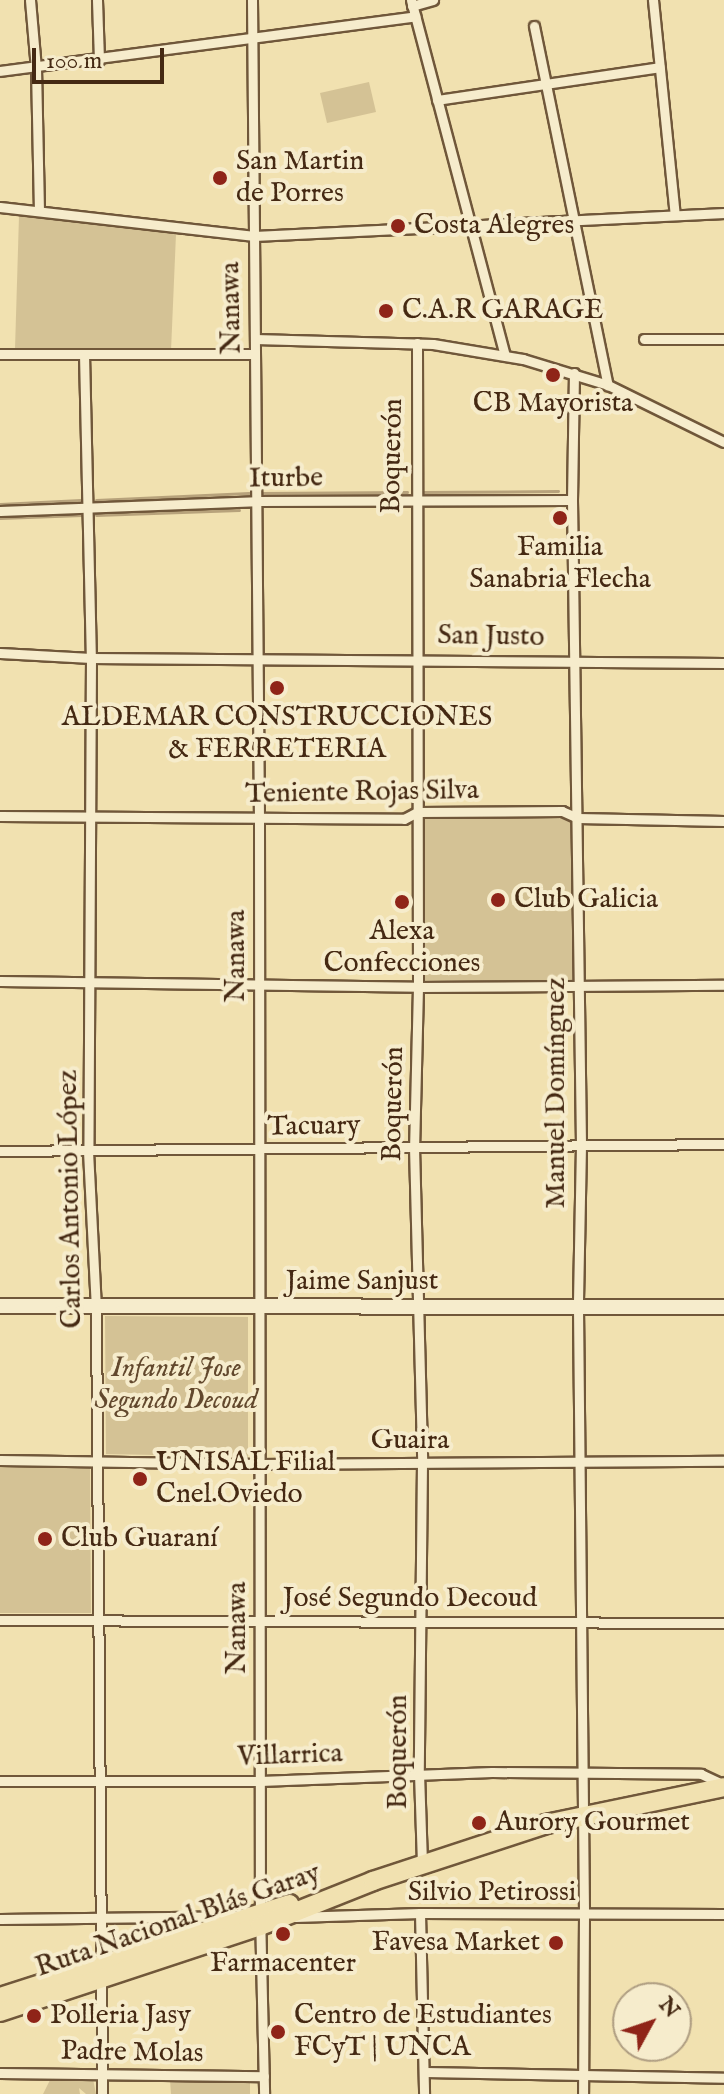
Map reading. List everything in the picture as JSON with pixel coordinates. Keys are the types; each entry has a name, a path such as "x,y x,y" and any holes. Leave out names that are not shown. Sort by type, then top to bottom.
{"highway":[{"name":"Ruta Nacional Blás Garay","path":"0,2012 102,1971 422,1864 584,1814 724,1786"},
{"name":"Ruta Nacional Blás Garay","path":"255,1918 281,1918 373,1881"},
{"name":"Ruta Nacional Blás Garay","path":"0,1997 102,1971"}],"main road":[{"name":"Jaime Sanjust","path":"0,1306 724,1307"}],"street":[{"path":"30,0 36,68 39,211"},
{"path":"97,0 99,60"},
{"name":"Nanawa","path":"252,0 260,1308 260,1781 255,1918 264,2094"},
{"path":"0,71 252,40 413,7 433,0"},
{"path":"653,0 675,215"},
{"path":"413,7 505,355"},
{"path":"534,26 608,385"},
{"path":"437,100 660,67"},
{"path":"0,207 254,236 724,213"},
{"path":"255,339 417,343 505,355 608,385 724,442"},
{"path":"644,339 724,339"},
{"name":"Boquerón","path":"417,343 414,501 418,987 414,1147 422,1463 419,1773 422,1864"},
{"path":"0,354 255,354"},
{"name":"Carlos Antonio López","path":"84,354 92,817 88,1151 96,1307 102,2094"},
{"name":"Manuel Domínguez","path":"574,373 572,500 581,1145 578,1308 584,1814 583,2094"},
{"name":"Iturbe","path":"0,511 256,501 572,500"},
{"name":"San Justo","path":"0,653 91,658 415,658 724,663"},
{"name":"Teniente Rojas Silva","path":"0,816 404,819 417,812 562,811 578,818 724,821"},
{"path":"0,981 579,988 724,985"},
{"name":"Tacuary","path":"0,1151 724,1144"},
{"name":"Guaira","path":"0,1460 260,1464 724,1461"},
{"name":"José Segundo Decoud","path":"0,1620 724,1623"},
{"name":"Villarrica","path":"0,1781 260,1781 419,1773 701,1774 724,1786"},
{"path":"420,1913 424,2094"},
{"name":"Silvio Petirossi","path":"281,1918 420,1913 724,1914"},
{"path":"0,1919 255,1918"},
{"path":"425,2072 724,2078"},
{"name":"Padre Molas","path":"0,2073 264,2076"}],"green space":[{"path":"369,82 376,112 327,123 320,93"},
{"path":"19,216 176,234 171,351 15,349"},
{"name":"Club Galicia","path":"422,815 562,815 573,820 574,980 423,982"},
{"name":"Infantil Jose Segundo Decoud","path":"105,1316 248,1317 248,1457 106,1454"},
{"name":"Club Guaraní","path":"90,1465 91,1613 0,1613 0,1466"},
{"path":"93,2079 96,2094 86,2094 79,2088 80,2094 43,2094 50,2080"},
{"path":"170,2080 250,2082 250,2094 171,2094"}],"waterway":[{"path":"422,492 558,491"},
{"path":"263,493 407,492"},
{"path":"96,500 249,493"},
{"path":"0,504 81,500"},
{"path":"96,515 239,510"},
{"path":"0,518 82,515"}],"place":[{"name":"San Martin de Porres","path":"220,178"},
{"name":"Costa Alegres","path":"398,226"},
{"name":"C.A.R GARAGE","path":"386,311"},
{"name":"CB Mayorista","path":"553,375"},
{"name":"Familia Sanabria Flecha","path":"560,518"},
{"name":"ALDEMAR CONSTRUCCIONES & FERRETERIA","path":"277,688"},
{"name":"Club Galicia","path":"498,900"},
{"name":"Alexa Confecciones","path":"402,902"},
{"name":"UNISAL Filial Cnel.Oviedo","path":"140,1479"},
{"name":"Club Guaraní","path":"45,1539"},
{"name":"Aurory Gourmet","path":"479,1823"},
{"name":"Farmacenter","path":"283,1934"},
{"name":"Favesa Market","path":"556,1943"},
{"name":"Polleria Jasy","path":"34,2016"},
{"name":"Centro de Estudiantes FCyT | UNCA","path":"278,2032"}]}
